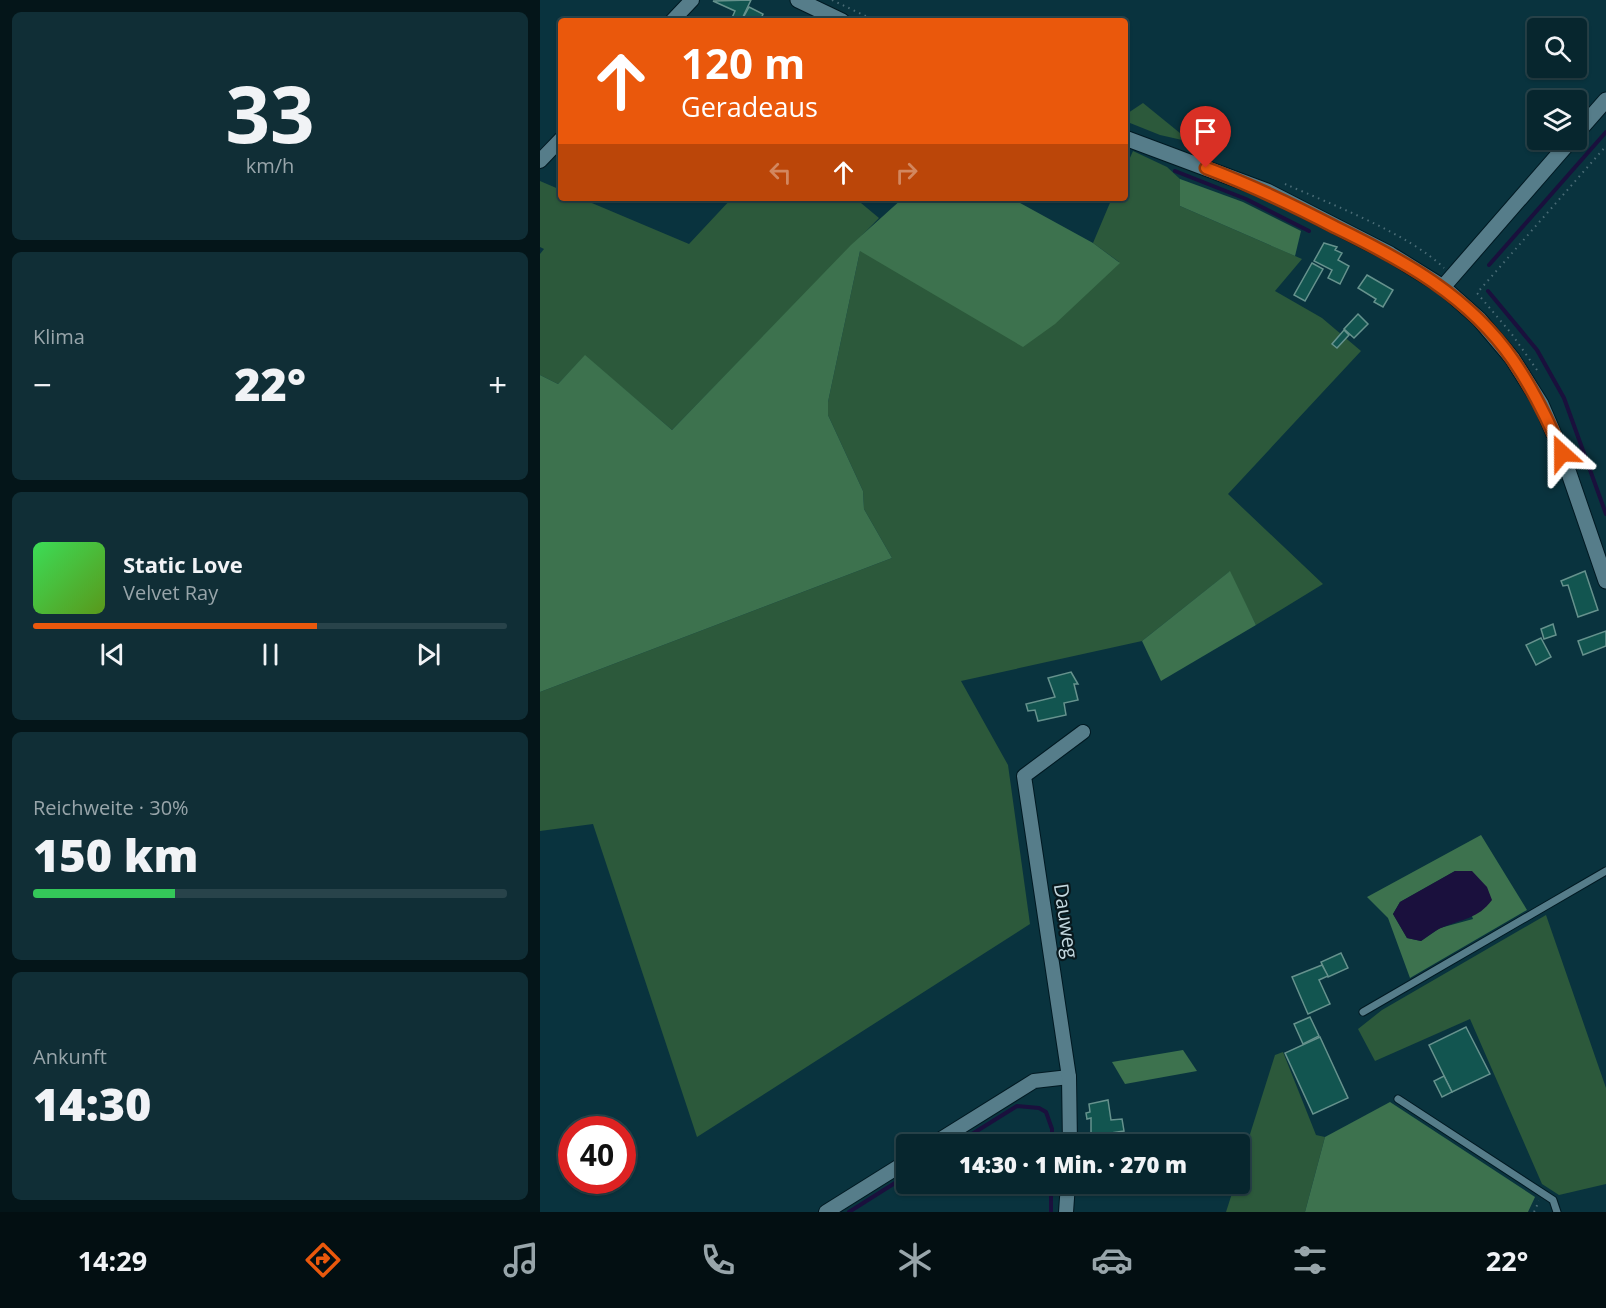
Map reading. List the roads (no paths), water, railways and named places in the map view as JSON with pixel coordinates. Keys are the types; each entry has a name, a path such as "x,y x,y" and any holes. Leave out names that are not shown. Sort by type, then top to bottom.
{"street":[{"path":"675,18 692,0"},
{"path":"798,0 836,18"},
{"path":"1587,122 1606,100"},
{"path":"1128,139 1267,191 1389,254 1443,287 1479,319 1512,358 1541,404 1562,453 1606,581"},
{"path":"540,161 558,142"},
{"path":"1443,287 1562,150"},
{"name":"Dauweg","path":"1071,1134 1072,1107 1069,1077 1024,776 1083,732"},
{"path":"949,1134 1034,1081 1069,1077"},
{"path":"826,1212 896,1168"},
{"path":"1066,1212 1067,1194"}],"lane":[{"path":"1363,1012 1606,871"},
{"path":"1398,1099 1553,1200 1557,1212"}],"waterway":[{"path":"1489,265 1606,132"},
{"path":"1175,171 1246,199 1309,231"},
{"path":"1488,291 1537,350 1564,398 1606,514"},
{"path":"972,1134 1017,1106 1039,1108 1046,1112 1052,1134"},
{"path":"849,1212 896,1182"},
{"path":"1051,1194 1051,1212"}]}
